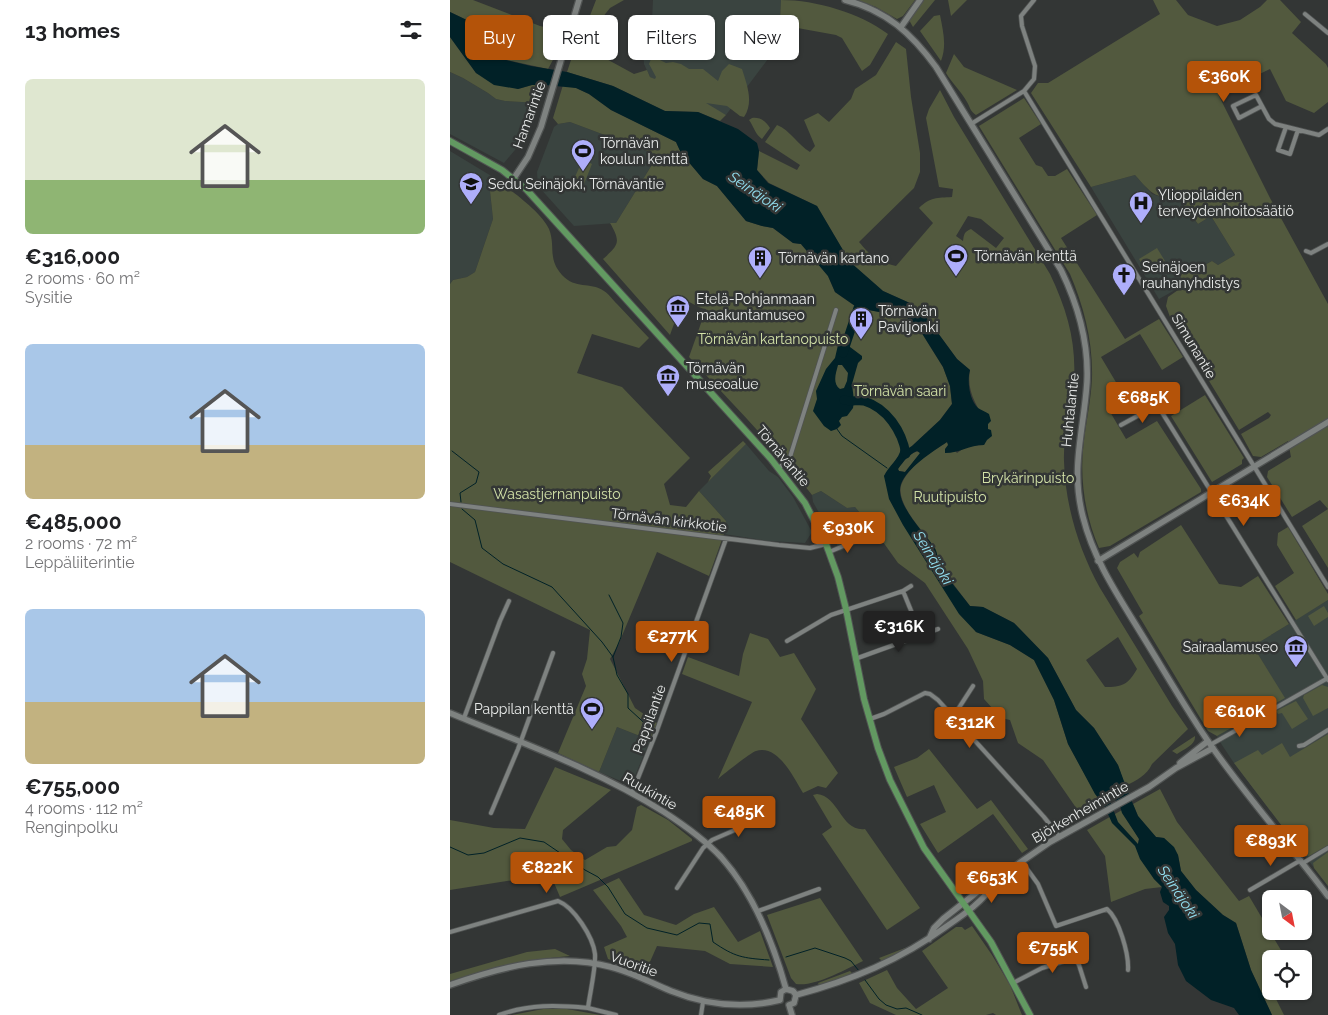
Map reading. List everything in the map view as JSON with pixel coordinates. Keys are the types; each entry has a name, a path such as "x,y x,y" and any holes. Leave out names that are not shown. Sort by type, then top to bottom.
{"main road":[{"name":"Törnäväntie","path":"450,140 514,178 569,235 780,468 805,502 829,552 846,609 855,659 870,719 890,780 913,828 937,868 990,942 1029,1015"}],"street":[{"name":"Hamarintie","path":"514,178 535,142 579,0"},
{"name":"Huhtalantie","path":"845,0 886,17 901,27 920,46 936,67 1060,270 1075,303 1083,328 1086,346 1087,382 1078,448 1077,482 1082,516 1098,561 1210,745 1328,896"},
{"path":"901,27 920,0"},
{"path":"971,124 1030,86 1035,73 1021,16 1034,0"},
{"path":"1305,14 1328,33"},
{"name":"Simunantie","path":"1024,91 1328,587"},
{"path":"1262,106 1239,118 1233,106 1256,94 1269,119 1275,124 1319,135 1328,130"},
{"path":"1286,127 1278,150 1290,154 1298,130"},
{"path":"1306,251 1310,253 1328,244"},
{"path":"780,468 790,457 836,310"},
{"path":"1145,385 1328,679 1210,745"},
{"path":"1121,425 1159,408"},
{"path":"1098,561 1328,422"},
{"name":"Törnävän kirkkotie","path":"450,504 810,548 826,544"},
{"name":"Pappilantie","path":"632,793 659,725 726,538"},
{"path":"829,552 860,539"},
{"path":"787,642 830,615 903,591 911,586"},
{"path":"903,591 921,635"},
{"path":"464,718 508,602"},
{"path":"855,659 938,629"},
{"path":"491,813 520,743 553,652"},
{"path":"953,717 973,686"},
{"path":"870,719 884,714 924,693 935,697 1059,836"},
{"name":"Ruukintie","path":"450,712 632,793 687,827 708,844 733,871 758,911 786,989"},
{"path":"1299,746 1304,745 1328,730"},
{"name":"Björkenheimintie","path":"966,907 997,880 1059,836 1098,816 1210,745"},
{"path":"677,888 703,848 715,838 760,819"},
{"path":"1250,890 1328,848"},
{"path":"1022,862 1038,884 1056,926 1107,909 1112,913 1129,961 1128,970"},
{"name":"Björkenheimintie","path":"966,907 985,898 997,880"},
{"path":"758,911 819,889"},
{"path":"450,932 558,901 566,904 581,922 594,950 588,1008"},
{"path":"929,939 934,928 943,918 966,907"},
{"path":"796,995 846,980 900,957 929,939 966,907"},
{"path":"1013,983 1042,968 1071,959 1077,961 1086,986"},
{"name":"Vuoritie","path":"450,985 475,976 531,963 557,961 612,967 671,992 703,1002 731,1006 780,1000"},
{"path":"786,989 791,989 796,995 794,1003 789,1005 782,1004 780,1000 781,992 786,989"},
{"path":"701,1015 703,1002"},
{"path":"499,1015 534,1006 560,1005 588,1008 616,1015"},
{"path":"789,1005 792,1015"}],"shaded area":[{"path":"653,0 781,0 780,15 725,15 725,60 767,60 726,115 650,77 644,64 644,60 715,60 715,15 652,15"},
{"path":"450,72 496,99 540,103 535,119 525,138 504,163 450,134"},
{"path":"570,122 658,155 616,223 574,226 538,186 537,172 554,127 558,124"},
{"name":"Sedu Seinäjoki, Törnäväntie","path":"450,151 493,177 490,191 493,219 475,272 467,277 453,280 450,284"},
{"path":"1135,175 1152,194 1179,200 1198,224 1211,216 1235,255 1218,265 1212,261 1181,274 1180,281 1184,285 1159,299 1091,187"},
{"path":"746,444 769,471 778,477 793,497 812,532 805,543 769,541 724,534 726,521 699,491"},
{"path":"821,491 847,508 855,507 878,535 840,551 813,502 812,495"},
{"path":"1328,600 1328,886 1234,763 1217,736 1284,698 1253,646"},
{"path":"617,727 650,740 632,783 628,784 599,772"}],"green space":[{"path":"450,0 473,0 512,15 465,15 465,19 450,12"},
{"path":"596,0 624,0 610,8 604,15 590,15"},
{"path":"781,0 809,2 851,14 888,34 870,65 862,71 842,38 836,35 799,28 799,15 780,15"},
{"path":"858,0 915,0 903,16 897,19 876,7"},
{"path":"923,0 935,0 913,27 909,20"},
{"path":"948,0 967,0 951,16"},
{"path":"1153,0 1176,0 1188,15 1217,26 1240,20 1267,0 1280,0 1301,22 1292,33 1328,68 1328,102 1314,113 1286,101 1270,69 1218,94 1270,198 1328,304 1328,509 1320,500 1292,517 1267,477 1268,471 1291,457 1288,441 1261,457 1253,456 1241,434 1271,415 1268,412 1239,430 1170,317 1166,306 1168,297 1181,288 1187,289 1180,281 1181,274 1212,261 1218,265 1235,255 1211,216 1198,224 1180,200 1154,194 1135,175 1091,187 1031,93 1038,83 1048,83 1160,14"},
{"path":"940,15 944,44 941,61 920,31 934,16"},
{"path":"533,23 543,27 543,60 553,60 548,69 507,60 533,60"},
{"path":"450,37 476,73 518,89 532,85 545,85 540,103 505,101 496,99 450,72"},
{"path":"896,42 906,49 920,153 920,172 914,188 859,242 875,258 896,266 933,223 919,208 930,200 952,197 953,189 939,187 926,118 940,90 954,117 1050,274 1067,317 1073,346 1074,377 1064,461 1067,494 1074,527 1100,588 1188,729 1144,774 1125,786 1118,765 1094,728 1076,710 1048,658 1014,623 983,607 970,606 941,566 935,548 911,517 902,499 900,491 906,476 910,470 934,450 947,442 957,453 967,446 984,445 988,424 976,405 971,392 970,370 957,359 924,314 912,304 883,291 850,262 817,206 769,183 757,170 759,151 797,170 800,165 765,142 777,125 786,130 810,152 815,146 804,120 818,113 829,122 851,99 855,89 876,75","holes":["968,216 981,219 1004,238 996,248 971,229 965,233 963,241 956,236","1118,637 1137,669 1131,679 1124,684 1105,687 1086,660"]},
{"path":"954,54 964,67 1017,90 976,115 946,73"},
{"path":"571,60 608,60 634,74 647,70 650,77 655,79 656,77 649,64 651,60 660,60 666,63 681,64 689,69 703,69 718,81 722,71 729,64 742,69 749,105 744,117 727,106 706,103 726,115 720,121 698,112 665,111 613,86 567,72"},
{"name":"Törnävän kartanopuisto","path":"563,85 589,94 611,110 676,142 681,153 703,179 717,186 746,221 773,228 793,243 801,244 828,276 835,292 858,308 906,317 918,327 943,367 950,386 952,404 940,420 912,446 901,448 900,454 884,476 976,632 1010,645 1034,660 1054,700 1068,744 1099,800 1079,812 1043,760 1018,743 1010,720 1001,718 984,699 983,681 968,649 925,583 898,563 855,507 847,508 821,491 812,495 767,442 689,357 706,309 683,299 670,335 603,259 617,243 616,235 610,223 616,223 658,155 570,122 558,124 553,118"},
{"path":"1024,98 1041,124 1019,138 1036,165 1042,167 1048,176 1055,176 1067,169 1097,215 1061,238 1125,339 1159,319 1183,357 1162,370 1140,334 1101,357 1123,394 1106,405 1126,439 1157,421 1201,489 1201,492 1110,546 1099,548 1087,513 1082,475 1083,450 1092,378 1091,351 1083,312 1070,274 979,126"},
{"path":"752,118 762,120 770,128 762,139 756,133 749,120"},
{"name":"Törnävän koulun kenttä","path":"583,159 592,164 584,184 574,179"},
{"name":"Wasastjernanpuisto","path":"493,177 524,201 545,222 551,235 553,258 557,269 562,275 567,280 577,284 593,286 606,292 649,338 639,348 592,334 577,373 622,387 690,458 664,484 670,505 686,507 699,491 726,521 724,534 709,576 657,552 619,643 610,659 635,708 657,723 650,740 617,727 599,772 558,753 586,686 582,674 587,659 590,630 450,562 450,284 453,280 467,277 475,272 493,219 490,191"},
{"path":"1157,248 1165,261 1147,272 1139,259"},
{"path":"1205,395 1244,458 1242,464 1212,482 1171,416"},
{"path":"743,441 746,444 708,482 711,476 708,472"},
{"path":"919,451 920,454 905,472 899,471 898,469 907,457"},
{"path":"1328,509 1328,568 1302,526"},
{"path":"1181,525 1219,584 1241,587 1258,576 1289,624 1253,646 1285,698 1217,736 1208,731 1139,616 1143,613 1117,568 1120,562 1134,553 1138,558 1140,552"},
{"path":"1288,527 1328,594 1328,600 1296,620 1275,586 1294,573 1277,545 1278,533"},
{"path":"1324,606 1328,617 1314,626 1308,616"},
{"path":"750,633 768,639 780,657 794,653 816,689 801,719 838,773 826,788 818,786 803,793 790,771 778,757 764,750 756,751 718,779 752,702 682,674 688,657 739,676 743,654"},
{"path":"1322,685 1328,687 1328,708 1313,716 1303,698 1304,695"},
{"path":"1296,701 1308,719 1292,729 1282,713 1278,714 1276,711"},
{"path":"1328,734 1328,845 1309,856 1304,855 1234,763 1258,750 1262,755 1282,743 1290,757"},
{"path":"1195,736 1192,744 1177,754 1172,751"},
{"path":"929,749 977,809 991,800 1028,849 1022,853 993,814 938,853 920,824 946,812 934,785 907,797 894,767 917,758"},
{"path":"555,767 611,790 563,830 562,839 571,850 585,860 607,847 616,846 632,830 637,807 641,805 668,820 692,839 692,841 560,897 552,878 533,877 450,890 450,820 494,828 525,829"},
{"path":"1160,789 1177,822 1239,901 1249,896 1262,918 1262,940 1275,940 1281,950 1262,950 1262,994 1251,970 1236,923 1223,915 1196,890 1181,871 1178,855 1164,838 1156,837 1138,816 1133,804"},
{"path":"813,795 824,796 830,801 850,825 865,829 920,908 887,930 822,834 832,827"},
{"path":"1122,810 1139,839 1137,849 1154,879 1162,887 1145,889 1111,902 1105,856 1087,830"},
{"path":"1328,852 1328,886 1314,868 1313,863"},
{"path":"619,878 644,915 676,925 694,914 714,907 738,942 760,931 773,967 730,964 705,951 657,946 645,973 608,959 604,947 627,937 621,926 593,890"},
{"path":"820,898 863,961 821,980 812,983 796,984 791,978 767,915"},
{"path":"972,926 1010,985 1022,1015 996,1015 993,1013 986,1015 896,1015 870,1003 859,983 887,970 897,988 916,1009 948,988 922,951 956,927 962,927 965,930"},
{"path":"905,948 882,961 879,958"},
{"path":"555,949 570,956 510,965 450,981 450,974 527,952"},
{"path":"850,971 853,974 819,985 818,983"},
{"path":"1265,1000 1276,1000 1284,1015 1272,1015"},
{"path":"543,1009 567,1009 600,1015 512,1015"}],"water":[{"path":"450,12 465,19 465,58 450,37"},
{"name":"Seinäjoki","path":"467,60 506,60 567,72 613,86 665,111 698,112 738,129 757,143 759,151 757,170 768,183 817,206 850,262 883,291 912,304 924,314 957,359 970,370 969,384 971,395 978,408 989,414 991,421 988,424 988,429 991,430 992,436 984,445 945,453 948,445 947,442 934,451 904,478 900,492 902,500 911,517 934,547 943,570 970,606 983,607 1014,623 1048,658 1076,710 1094,728 1118,765 1138,816 1156,837 1164,838 1174,847 1178,855 1181,871 1196,890 1223,915 1236,923 1251,970 1262,994 1262,1000 1265,1000 1272,1015 1239,1015 1234,1008 1211,1000 1186,981 1178,965 1175,944 1168,933 1164,917 1169,910 1169,906 1163,902 1160,892 1162,887 1140,859 1135,846 1112,823 1104,805 1095,794 1068,744 1054,700 1034,660 1010,645 976,632 959,614 903,525 889,499 884,476 898,456 901,448 912,446 940,420 952,404 950,386 943,367 918,327 906,317 858,308 835,292 828,276 801,244 793,243 773,228 746,221 717,186 703,179 681,153 676,142 611,110 589,94 576,88 532,85 518,89 494,85 476,73","holes":["917,451 920,453 905,472 899,471 898,469 911,454","1108,796 1119,803 1122,813 1139,839 1138,844 1118,822"]},
{"path":"846,344 862,356 862,359 858,363 852,384 853,408 847,416 842,417 839,421 841,425 831,431 824,426 813,411 817,399 816,391 826,369 835,358 838,345","holes":["838,365 842,365 848,373 844,388 840,389 836,384 835,378"]}],"waterway":[{"path":"843,353 858,308"},
{"path":"844,400 864,401 880,409 897,429 906,454"},
{"path":"837,429 842,436 887,468"},
{"path":"452,451 479,472 476,483 460,493 461,502"},
{"path":"462,509 475,520 482,548 503,564 552,587 602,642 613,657 617,675 628,694 628,708 652,730"},
{"path":"609,595 623,623 621,637 613,657"},
{"path":"450,847 468,855 484,853 520,838 544,842 598,877 608,887 625,914 647,928 677,935 699,923 710,924 713,942 721,947 739,956 769,960"},
{"path":"786,957 815,948 851,961 859,971"},
{"path":"865,980 879,999 886,1005 897,1009 906,1008 922,1015"}],"place":[{"name":"Törnävän koulun kenttä","path":"583,172"},
{"name":"Sedu Seinäjoki, Törnäväntie","path":"471,205"},
{"name":"Ylioppilaiden terveydenhoitosäätiö","path":"1141,224"},
{"name":"Törnävän kenttä","path":"956,277"},
{"name":"Törnävän kartano","path":"760,279"},
{"name":"Seinäjoen rauhanyhdistys","path":"1124,296"},
{"name":"Etelä-Pohjanmaan maakuntamuseo","path":"678,328"},
{"name":"Törnävän Paviljonki","path":"861,340"},
{"name":"Törnävän museoalue","path":"668,397"},
{"name":"Sairaalamuseo","path":"1296,668"},
{"name":"Pappilan kenttä","path":"592,730"}],"park label":[{"name":"Törnävän saari","path":"900,391"},
{"name":"Brykärinpuisto","path":"1028,478"},
{"name":"Ruutipuisto","path":"950,497"}]}
